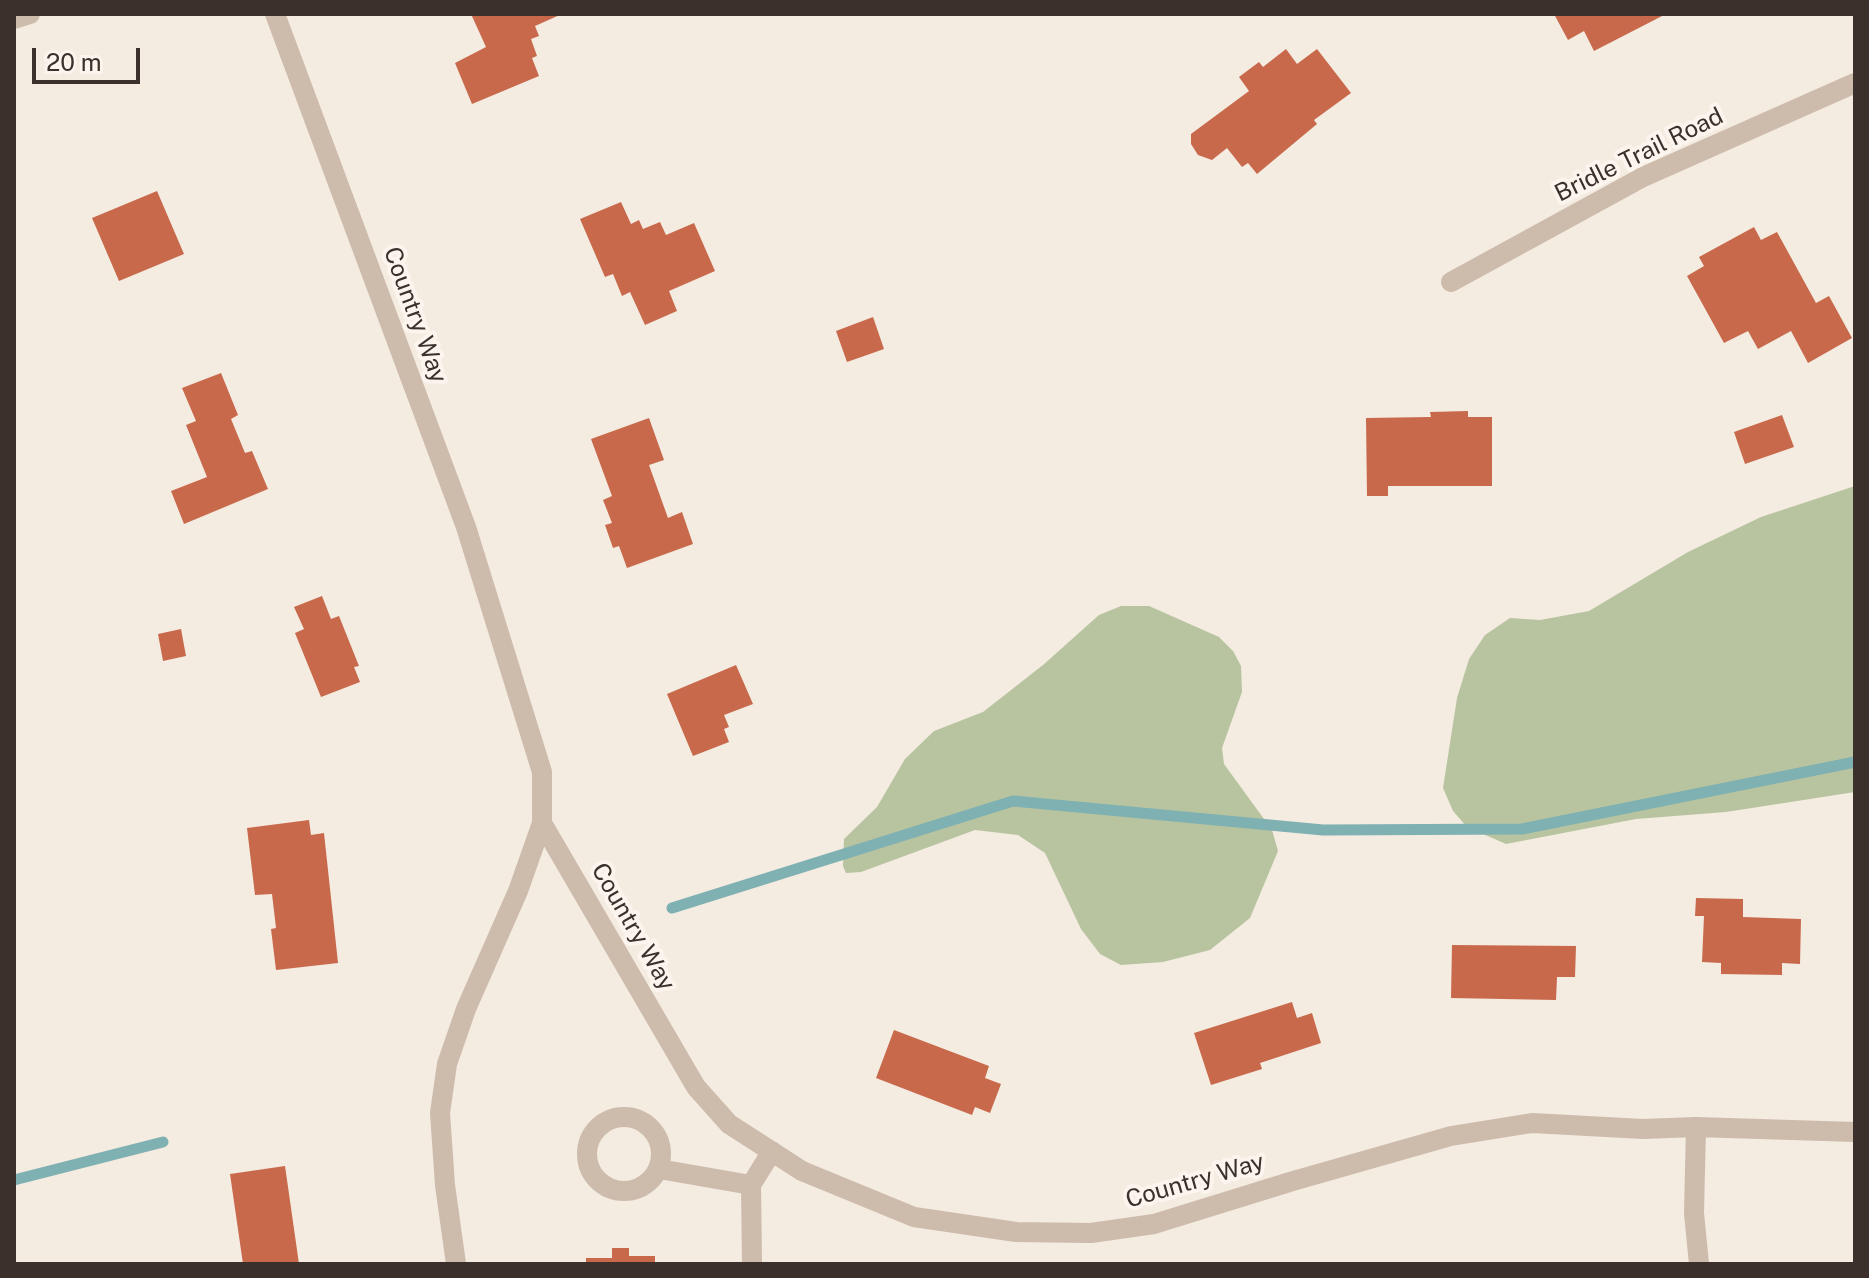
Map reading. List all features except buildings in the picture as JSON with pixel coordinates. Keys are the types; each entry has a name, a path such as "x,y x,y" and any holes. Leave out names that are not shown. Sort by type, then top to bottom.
{"street":[{"path":"14,19 30,14"},
{"name":"Country Way","path":"275,14 466,527 542,772 542,823 518,891 466,1009 447,1064 440,1113 445,1185 456,1264"},
{"name":"Bridle Trail Road","path":"1451,282 1643,177 1855,83"},
{"name":"Country Way","path":"542,823 696,1087 729,1124 802,1171 914,1217 1016,1232 1091,1233 1154,1224 1451,1136 1532,1123 1643,1129 1696,1127 1855,1132"},
{"path":"1696,1127 1694,1213 1699,1264"},
{"path":"752,1264 751,1185 772,1151"},
{"path":"659,1169 751,1185"}],"green space":[{"path":"1855,486 1855,792 1726,812 1636,819 1506,844 1467,827 1453,811 1443,788 1457,698 1469,659 1485,635 1510,618 1540,620 1589,611 1688,552 1761,517"},
{"path":"1121,606 1149,606 1219,637 1233,651 1241,666 1242,692 1222,748 1224,764 1272,830 1278,851 1250,918 1210,950 1163,962 1121,965 1100,954 1081,929 1045,853 1018,835 975,830 861,872 846,873 843,866 844,839 877,807 905,759 934,731 983,712 1043,665 1099,615"}],"waterway":[{"path":"672,908 1013,801 1323,830 1522,829 1855,762"},
{"path":"14,1180 163,1142"}]}
